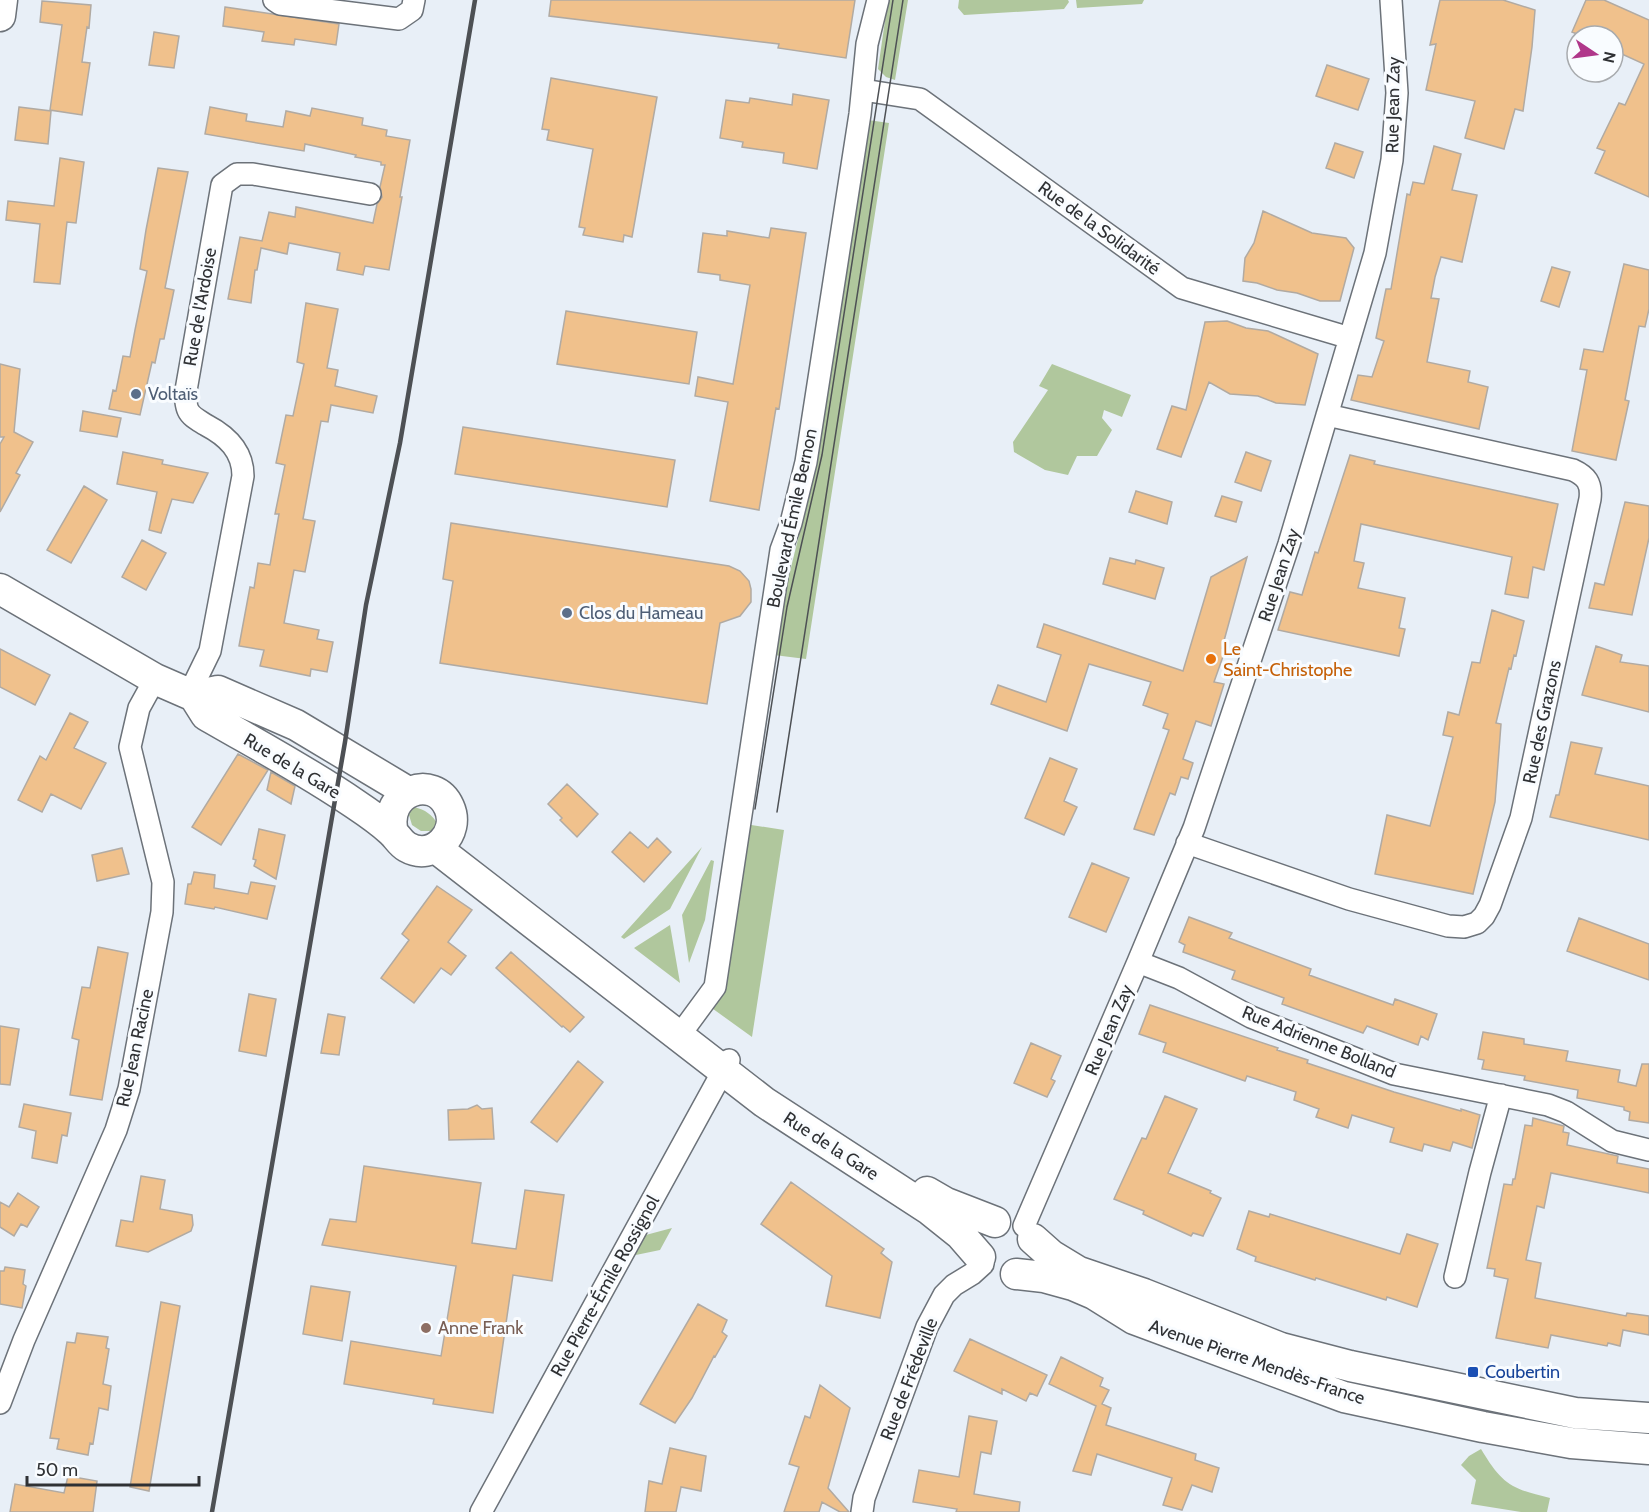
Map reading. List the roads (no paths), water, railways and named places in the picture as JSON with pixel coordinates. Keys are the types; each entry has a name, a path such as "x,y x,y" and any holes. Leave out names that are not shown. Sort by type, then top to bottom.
{"street":[{"path":"0,16 2,0"},
{"path":"274,0 280,4 399,20 412,10 414,0"},
{"name":"Boulevard Émile Bernon","path":"683,1032 715,987 781,550 791,523 806,462 863,90 867,44 878,0"},
{"name":"Rue Jean Zay","path":"1017,1229 1138,962 1187,843 1279,575 1375,253 1392,160 1397,93 1391,0"},
{"name":"Rue de la Solidarité","path":"863,90 920,99 1182,288 1350,338"},
{"name":"Rue de l'Ardoise","path":"191,695 210,651 243,476 241,460 230,441 222,433 197,420 188,411 185,396 222,185 237,174 253,174 370,195"},
{"name":"Rue des Grazons","path":"1187,843 1349,899 1448,926 1464,927 1477,923 1490,905 1521,818 1590,499 1590,485 1581,474 1573,470 1327,415"},
{"name":"Rue de la Gare","path":"0,589 155,679 191,695 206,715 336,791 393,833 407,847 426,851 443,840 452,824 449,805 443,798 426,790 408,792 296,725 218,691 191,695"},
{"name":"Rue Jean Racine","path":"0,1403 24,1340 116,1130 129,1089 162,912 163,882 129,747 139,708 155,679"},
{"path":"393,833 392,814 400,798 408,792"},
{"name":"Rue de la Gare","path":"443,840 466,861 726,1065 938,1199 1017,1229"},
{"name":"Rue Adrienne Bolland","path":"1138,962 1179,978 1251,1017 1394,1074 1548,1105 1566,1112 1612,1141 1649,1150"},
{"name":"Rue de la Gare","path":"726,1065 764,1102 930,1210 960,1234 982,1260"},
{"name":"Rue Pierre-Émile Rossignol","path":"481,1512 726,1065"},
{"path":"1455,1277 1501,1095"},
{"path":"1017,1229 1035,1247 1030,1263 1025,1270 1016,1274 998,1275 990,1270 982,1260 980,1240 983,1233 1017,1229"},
{"name":"Avenue Pierre Mendès-France","path":"1017,1229 1051,1255 1079,1272 1144,1294 1281,1348 1350,1366 1575,1413 1649,1418"},
{"name":"Rue de Frédeville","path":"862,1512 864,1498 927,1327 944,1295 954,1285 972,1274 982,1260"},
{"name":"Avenue Pierre Mendès-France","path":"1016,1274 1044,1277 1073,1285 1094,1294 1134,1319 1344,1396 1483,1427 1571,1443 1649,1449"}],"tram line":[{"path":"755,809 787,607 822,455 893,0"},
{"path":"777,812 903,0"}],"railway":[{"path":"212,1512 345,742 366,605 400,443 475,0"}],"place":[{"name":"Voltaïs","path":"136,394"},
{"name":"Clos du Hameau","path":"567,613"},
{"name":"Le Saint-Christophe","path":"1211,659"},
{"name":"Anne Frank","path":"426,1328"},
{"name":"Coubertin","path":"1473,1372"}]}
